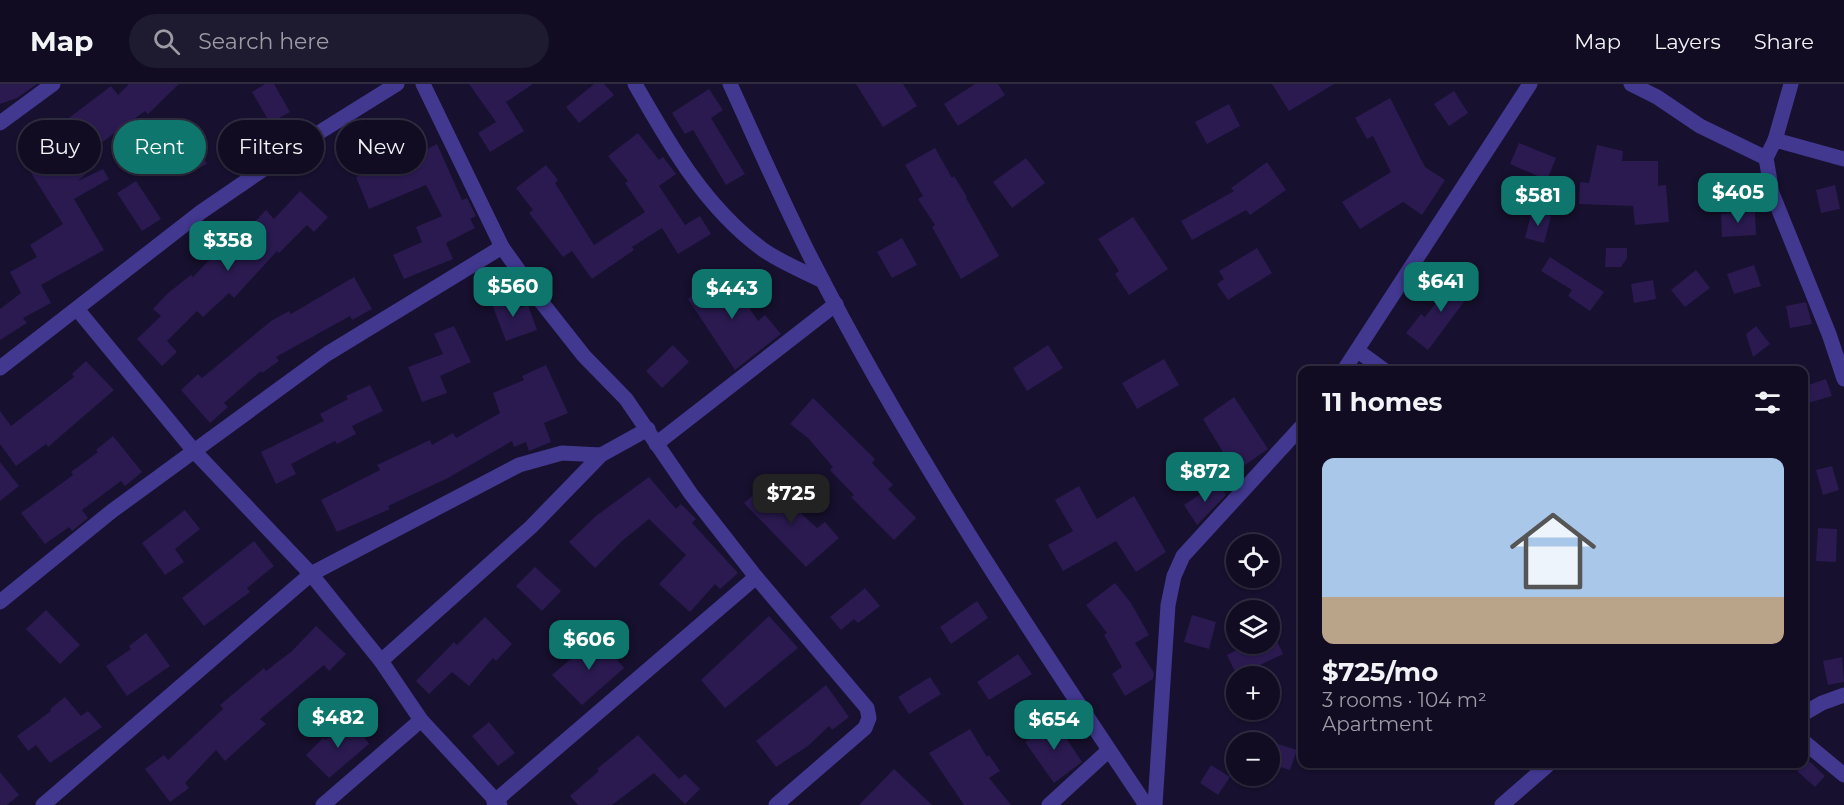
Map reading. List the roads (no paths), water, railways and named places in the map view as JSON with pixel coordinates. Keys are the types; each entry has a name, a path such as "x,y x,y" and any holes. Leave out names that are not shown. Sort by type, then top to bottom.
{"street":[{"path":"0,123 53,84"},
{"path":"0,368 201,212 299,145 397,84"},
{"path":"423,84 502,247 584,356 626,399 656,444 756,577 867,708 869,718 865,728 776,805"},
{"path":"635,84 664,135 697,185 719,211 763,250 824,281"},
{"path":"730,84 836,304 944,492 1146,805"},
{"path":"1347,366 1530,84"},
{"path":"1630,84 1657,97 1700,126 1766,158"},
{"path":"1791,84 1775,140 1766,158 1780,216 1829,334 1844,379"},
{"path":"1775,140 1844,159"},
{"path":"0,602 111,511 327,354 502,247"},
{"path":"656,444 836,304"},
{"path":"76,309 194,451 310,574 381,661 421,720 497,804 756,577"},
{"path":"1358,351 1379,366"},
{"path":"381,661 531,527 601,455 648,429"},
{"path":"1155,805 1168,605 1174,576 1183,556 1298,430"},
{"path":"43,805 310,574 519,465 562,453 601,455"},
{"path":"1808,711 1822,703 1844,696"},
{"path":"322,805 421,720"},
{"path":"1808,745 1844,776"},
{"path":"1048,805 1109,750"},
{"path":"1502,805 1544,768"}]}
